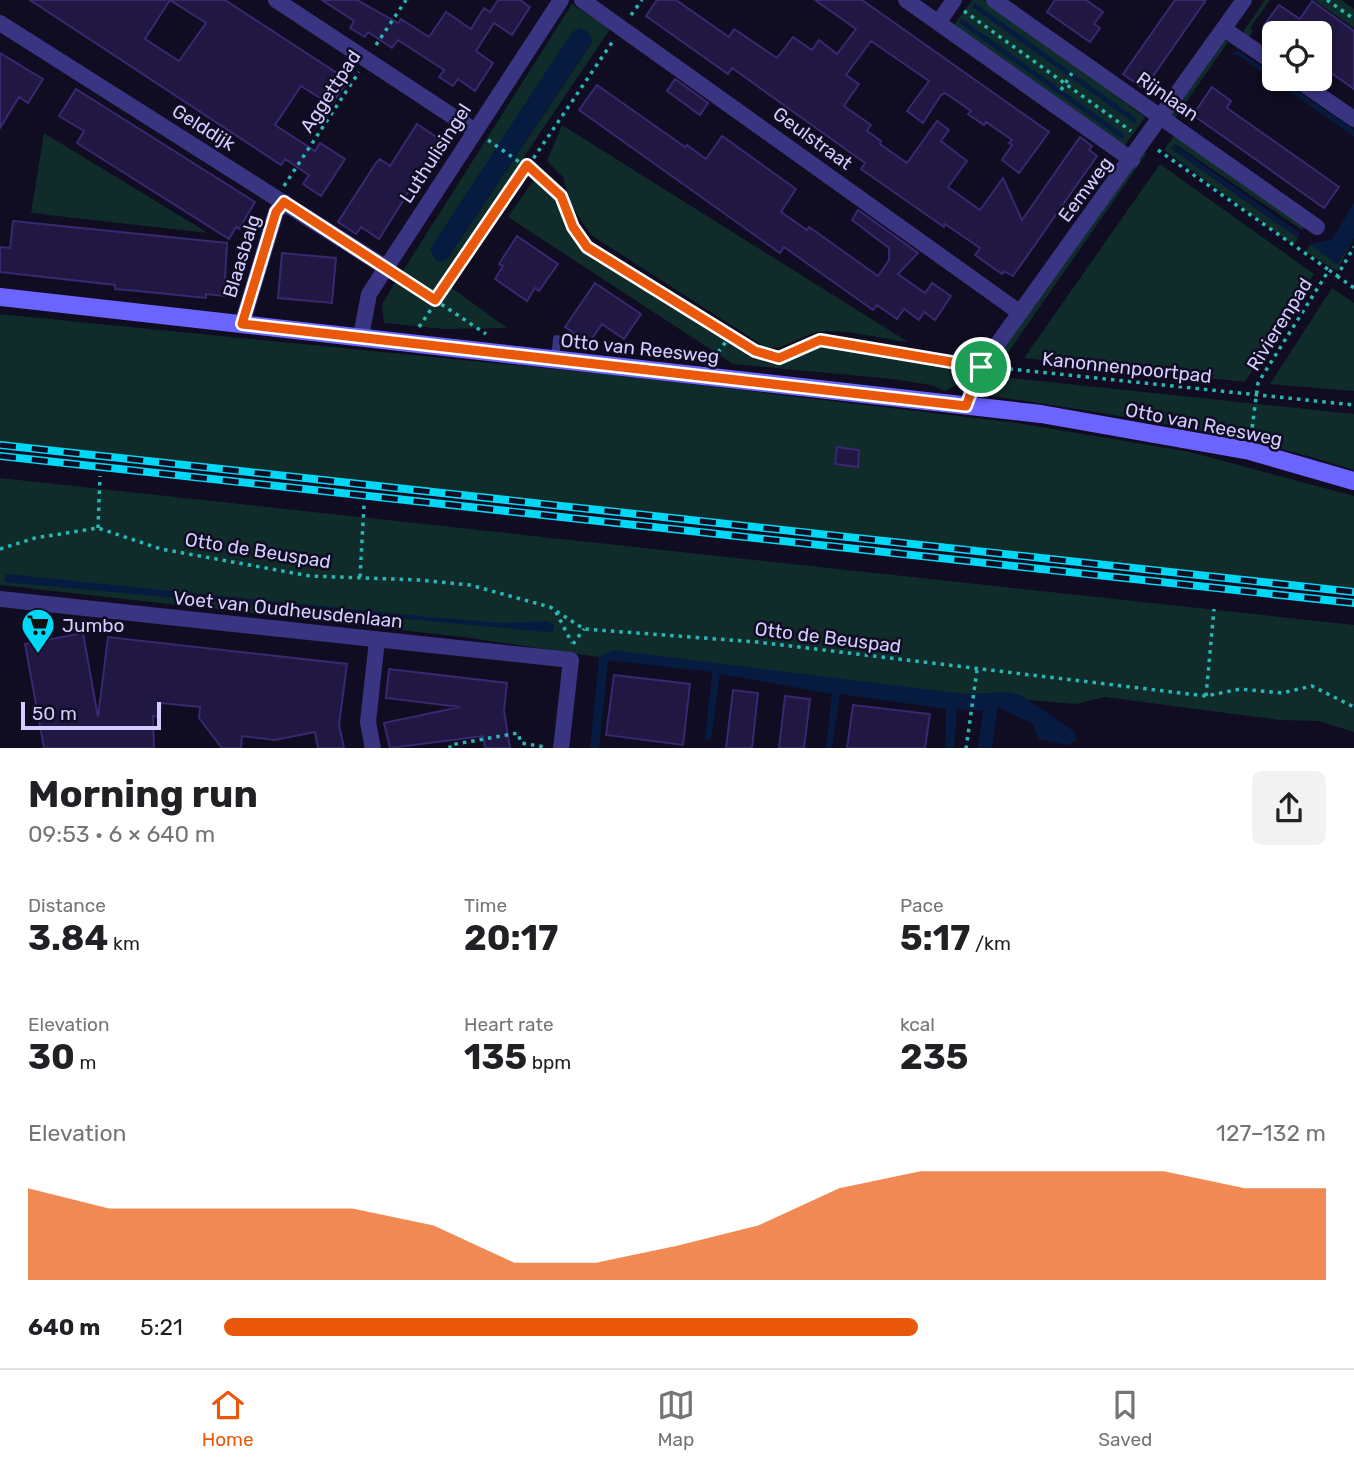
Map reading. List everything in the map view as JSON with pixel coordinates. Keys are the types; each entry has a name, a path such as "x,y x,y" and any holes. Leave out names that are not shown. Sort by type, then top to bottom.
{"street":[{"path":"276,0 475,131"},
{"name":"Luthulisingel","path":"360,336 369,294 561,0"},
{"name":"Geulstraat","path":"582,0 1019,312"},
{"path":"905,0 1132,160"},
{"path":"938,23 954,0"},
{"name":"Rijnlaan","path":"994,0 1317,227"},
{"name":"Eemweg","path":"966,406 981,367 1132,160 1244,0"},
{"name":"Gelddijk","path":"0,23 386,267"},
{"path":"1224,29 1262,55"},
{"path":"1313,91 1354,119"},
{"name":"Blaasbalg","path":"242,324 280,199"},
{"name":"Otto van Reesweg","path":"0,297 1041,414 1250,451 1354,481"},
{"name":"Voet van Oudheusdenlaan","path":"0,599 377,640 572,652"},
{"path":"373,748 368,722 377,640"},
{"path":"559,748 572,652"}],"lane":[{"path":"555,360 557,340"}],"path":[{"name":"Aggettpad","path":"280,199 406,0"},
{"path":"415,343 420,322 642,0"},
{"path":"1327,0 1354,19"},
{"path":"971,16 1130,131"},
{"path":"1057,97 1074,69"},
{"name":"Kanonnenpoortpad","path":"475,131 527,165 561,196 573,227 587,247 755,351 779,358 820,340 981,367 1354,405"},
{"path":"1145,141 1329,271"},
{"name":"Rivierenpad","path":"1250,451 1256,395 1264,374 1329,271 1336,276 1354,247"},
{"path":"386,267 487,334"},
{"path":"1336,276 1354,288"},
{"path":"700,376 731,335"},
{"path":"98,528 100,476"},
{"path":"360,578 365,505"},
{"name":"Otto de Beuspad","path":"0,549 35,538 98,528 149,546 310,576 470,585 526,598 555,611 584,629 757,642 1206,696 1240,689 1282,693 1312,686 1354,707"},
{"path":"1206,696 1214,610"},
{"path":"555,611 572,652"},
{"path":"966,748 977,670"},
{"path":"450,748 450,744 518,733 521,746 559,748"}],"green space":[{"path":"972,0 984,0 1145,117 1123,148 951,29"},
{"path":"1265,0 1270,0 1250,28 1253,31 1249,38 1242,33"},
{"path":"1314,0 1341,0 1354,9 1354,28"},
{"path":"572,4 610,29 441,280 507,328 445,329 384,323 382,304","holes":["579,28 589,33 592,42 448,258 440,262 430,250 571,34"]},
{"path":"1222,39 1228,42 1175,118 1169,115"},
{"path":"562,125 908,342 829,331 818,332 778,347 765,347 591,235 571,205 563,177 547,161"},
{"path":"44,133 208,233 31,213"},
{"path":"1174,136 1306,225 1302,230 1175,144 1172,149 1298,238 1293,245 1164,150"},
{"path":"1142,153 1147,153 1000,364 992,363"},
{"path":"1160,164 1314,274 1245,382 1024,358"},
{"path":"537,175 553,191 568,232 584,248 765,362 772,364 799,351 827,345 973,365 962,382 945,391 931,385 892,379 733,364 508,217"},
{"path":"1354,238 1337,271 1306,252 1310,244 1337,264"},
{"path":"1332,288 1354,303 1354,391 1270,384"},
{"path":"0,314 614,375 1017,423 1190,452 1354,496 1354,589 0,442"},
{"path":"991,376 1354,414 1354,470 1220,435 993,396 988,387"},
{"path":"0,478 1354,625 1354,732 1319,721 1280,720 1105,697 1076,704 927,691 615,655 599,657 463,637 0,585"}],"water":[{"path":"579,28 589,33 592,41 448,258 440,262 435,260 430,249 571,34"},
{"path":"1237,50 1262,67 1262,72 1238,55 1231,54"},
{"path":"1289,91 1297,91 1354,130 1354,137"},
{"path":"1354,203 1354,238 1337,264 1310,244 1332,239"},
{"path":"6,574 418,616 502,623 548,621 554,625 553,631 547,632 4,582"},
{"path":"613,650 965,694 1008,692 1021,695 1075,732 1077,740 1067,745 1038,739 1033,724 998,707 992,748 978,748 983,711 957,709 954,748 945,748 946,709 840,694 832,748 826,748 832,694 720,674 711,740 705,739 712,672 614,661 608,662 599,748 590,748 599,657"}],"building":[{"path":"30,0 170,0 225,0 340,75 336,81 344,86 331,105 301,86 275,125 315,151 320,143 345,159 321,196 303,184 309,175 285,159 281,165","holes":["170,0 206,23 179,61 145,39"]},
{"path":"322,0 357,0 398,23 401,19 429,37 446,12 471,29 484,8 490,12 498,0 520,0 530,7 512,35 494,23 476,51 493,63 475,91 458,79 453,86 439,77 444,70 398,40 392,48 368,32 365,37 350,28 354,21"},
{"path":"657,0 676,0 729,37 734,29 777,58 793,37 812,50 819,40 837,54 856,29 815,0 862,0 1049,132 1019,173 1002,160 1012,145 1009,143 1012,140 986,122 984,125 968,114 971,111 945,93 923,123 907,111 929,81 871,41 846,75 859,84 844,106 871,125 867,131 881,141 880,144 907,163 937,121 949,130 941,141 967,161 948,187 980,210 1003,178 1022,220 1080,137 1092,146 1089,150 1097,156 1013,276 1004,271 1002,274 975,255 980,248 945,224 944,227 861,169 865,163 732,68 728,74 646,16"},
{"path":"1055,0 1086,0 1103,12 1094,24 1100,28 1090,42 1047,12"},
{"path":"1175,0 1206,0 1144,89 1123,74"},
{"path":"1312,1 1354,31 1354,89 1332,73 1332,21 1267,21 1279,5 1300,19"},
{"path":"0,53 43,79 28,103 19,97 0,128"},
{"path":"675,79 708,103 700,115 667,91"},
{"path":"597,85 706,159 722,136 796,189 781,212 807,230 809,227 878,276 889,260 889,248 852,220 858,210 918,253 898,274 925,293 932,283 951,296 935,320 924,312 919,320 904,309 897,319 877,305 873,310 784,247 780,253 579,110"},
{"path":"1212,87 1231,101 1227,108 1339,187 1324,208 1193,115"},
{"path":"76,89 255,202 239,229 236,227 229,239 77,143 84,131 59,116"},
{"path":"417,124 441,140 379,239 361,227 356,234 338,222 376,163 380,159 390,166"},
{"path":"13,221 227,243 224,296 206,294 206,298 115,289 115,285 0,272 0,247 10,248"},
{"path":"517,236 558,264 539,291 535,288 527,301 495,279 503,266 499,264"},
{"path":"282,253 336,258 332,303 278,298"},
{"path":"595,283 641,314 624,339 602,324 589,343 565,327"},
{"path":"837,447 859,450 858,467 835,464"},
{"path":"83,633 98,717 108,637 347,664 339,725 344,748 318,748 315,732 275,740 242,736 241,748 222,748 199,718 200,707 161,703 159,717 153,716 154,748 44,748 25,644"},
{"path":"389,669 507,683 504,710 510,748 485,748 483,736 390,748 384,723 460,707 386,698"},
{"path":"614,675 690,684 683,745 606,735"},
{"path":"733,690 758,693 752,748 726,748"},
{"path":"785,696 810,699 804,748 779,748"},
{"path":"853,705 930,714 925,748 847,748"}],"waterway":[{"path":"975,6 1134,120"},
{"path":"962,22 1122,136"},
{"path":"1175,148 1297,234"}],"railway":[{"path":"0,445 1354,592"},
{"path":"0,456 1354,603"}],"place":[{"name":"Jumbo","path":"38,655"}],"route":[{"path":"527,165 561,196 573,227 587,247 755,351 779,358 820,340 981,367 966,406 242,324 276,212 284,202 435,300 527,165"}]}
